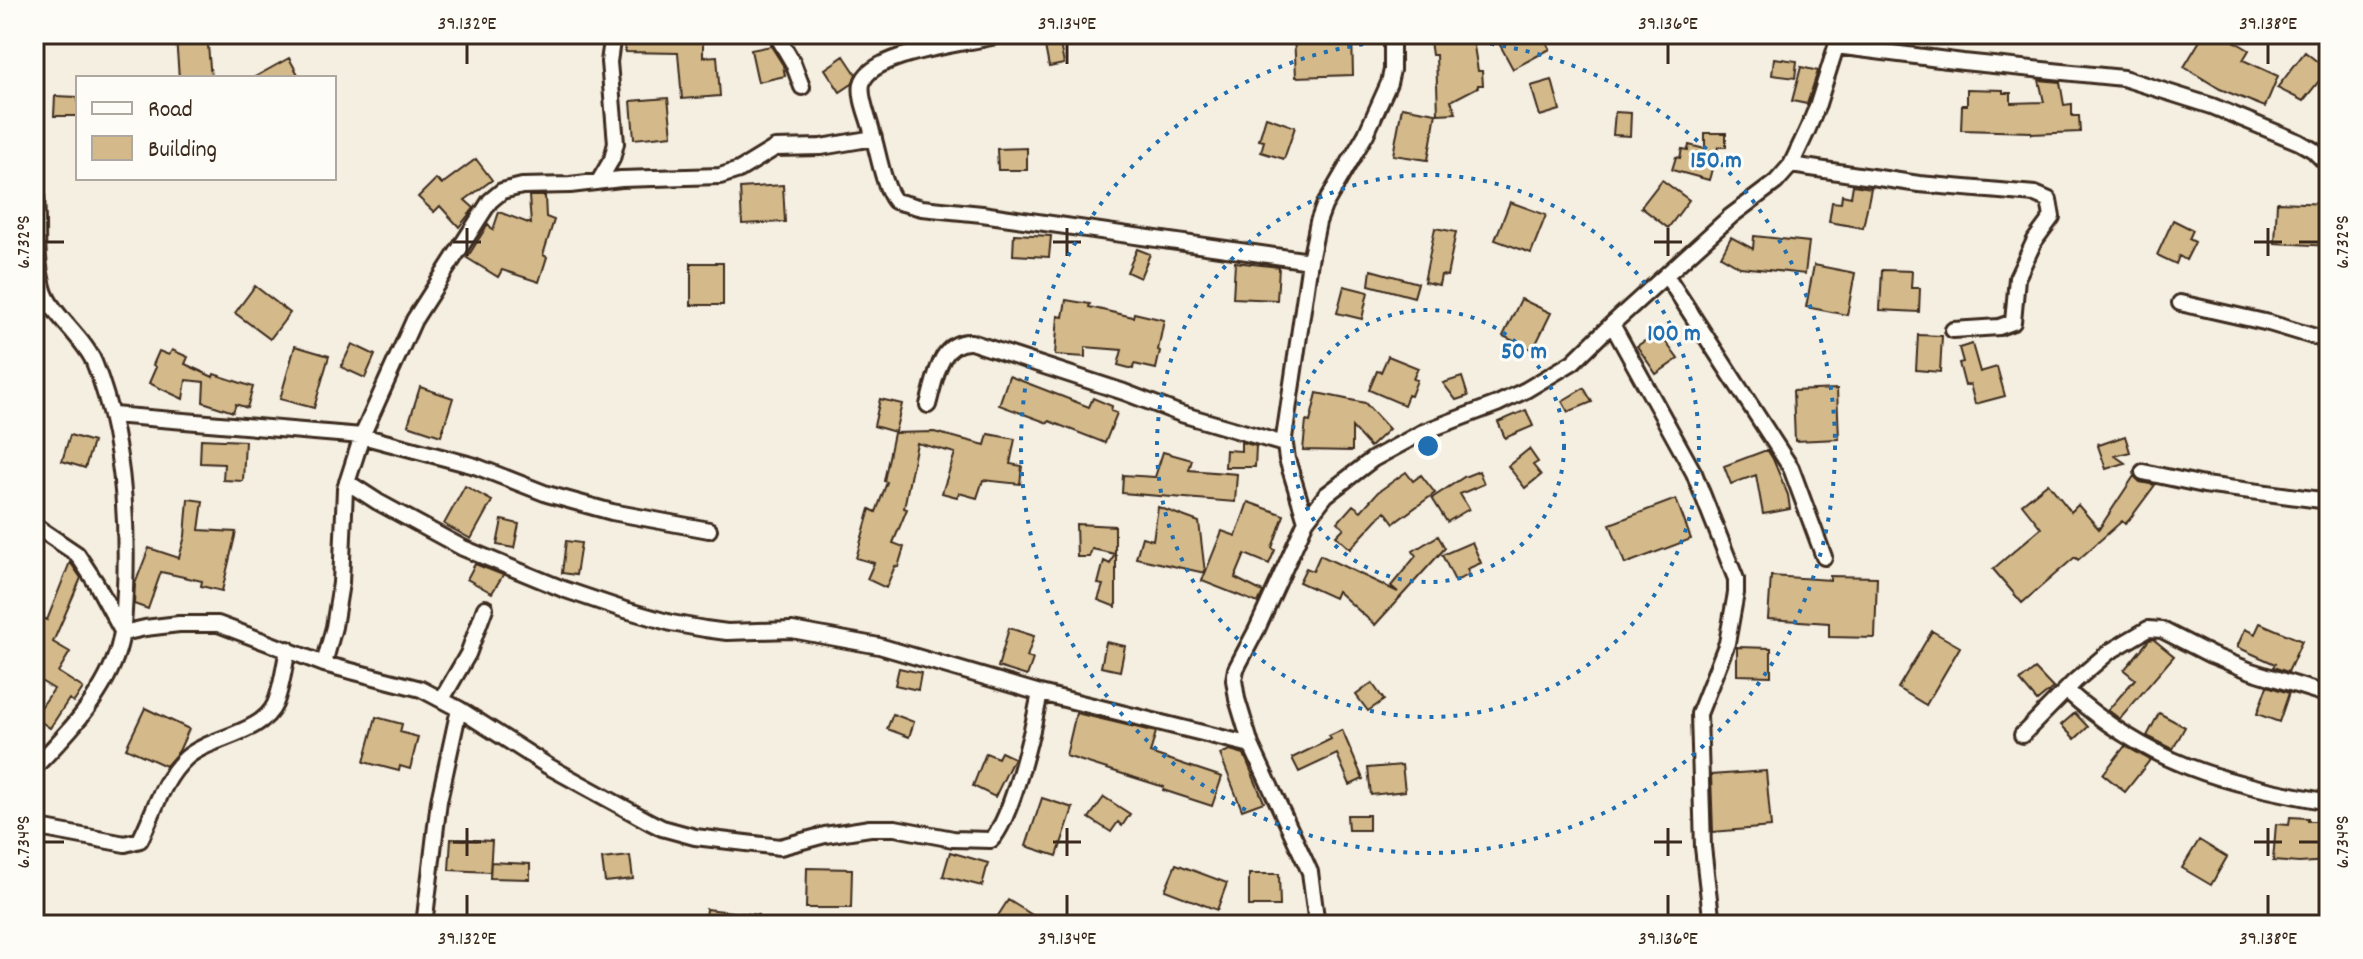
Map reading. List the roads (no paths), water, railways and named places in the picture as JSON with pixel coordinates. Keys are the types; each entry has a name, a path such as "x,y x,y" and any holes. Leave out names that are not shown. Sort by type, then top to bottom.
{"street":[{"path":"599,181 612,159 616,143 609,62 613,34"},
{"path":"776,34 793,63 802,87"},
{"path":"1003,34 907,53 881,65 865,78 862,83 863,99 887,184 892,198 898,203 1310,261"},
{"path":"1306,521 1284,444 1310,261 1324,206 1366,134 1389,83 1392,34"},
{"path":"1317,925 1310,872 1251,745 1234,680 1236,669 1306,521 1326,495 1373,459 1423,432 1526,390 1573,362 1731,216 1776,182 1791,165 1817,107 1838,40 1963,62 2123,78 2212,106 2299,142 2313,150 2329,166"},
{"path":"34,129 38,265 43,289 41,303 76,333 93,360 113,415 126,532 123,633 116,657 98,693 34,768"},
{"path":"324,664 341,583 347,482 362,436 414,320 490,201 502,191 522,186 720,176 731,174 775,148 821,147 874,138"},
{"path":"1791,165 1919,184 2035,194 2049,200 2052,217 2035,240 2017,278 2013,322 1999,327 1953,330"},
{"path":"1666,275 1791,468 1824,557"},
{"path":"2180,303 2269,323 2329,341"},
{"path":"1612,324 1694,473 1736,579 1729,635 1699,714 1703,847 1712,925"},
{"path":"928,405 945,351 956,344 971,342 1181,414 1284,444"},
{"path":"113,415 362,436 475,466 547,494 612,512 709,530"},
{"path":"2143,472 2204,485 2329,501"},
{"path":"347,482 463,548 563,589 622,609 705,629 741,632 792,630 835,637 932,660 1040,693 1251,745"},
{"path":"34,525 77,554 123,633"},
{"path":"442,699 468,654 485,608"},
{"path":"123,633 179,624 218,624 324,664 421,689 459,709 548,766 662,828 695,837 780,847 825,835 870,828 895,828 953,839 991,840 1006,814 1034,726 1040,693"},
{"path":"2022,735 2109,652 2148,629 2162,630 2251,671 2329,695"},
{"path":"34,827 125,844 140,840 163,789 184,760 206,744 249,728 269,713 275,705 288,649"},
{"path":"2066,690 2091,712 2145,748 2198,772 2329,802"},
{"path":"424,925 439,801 459,709"}]}
